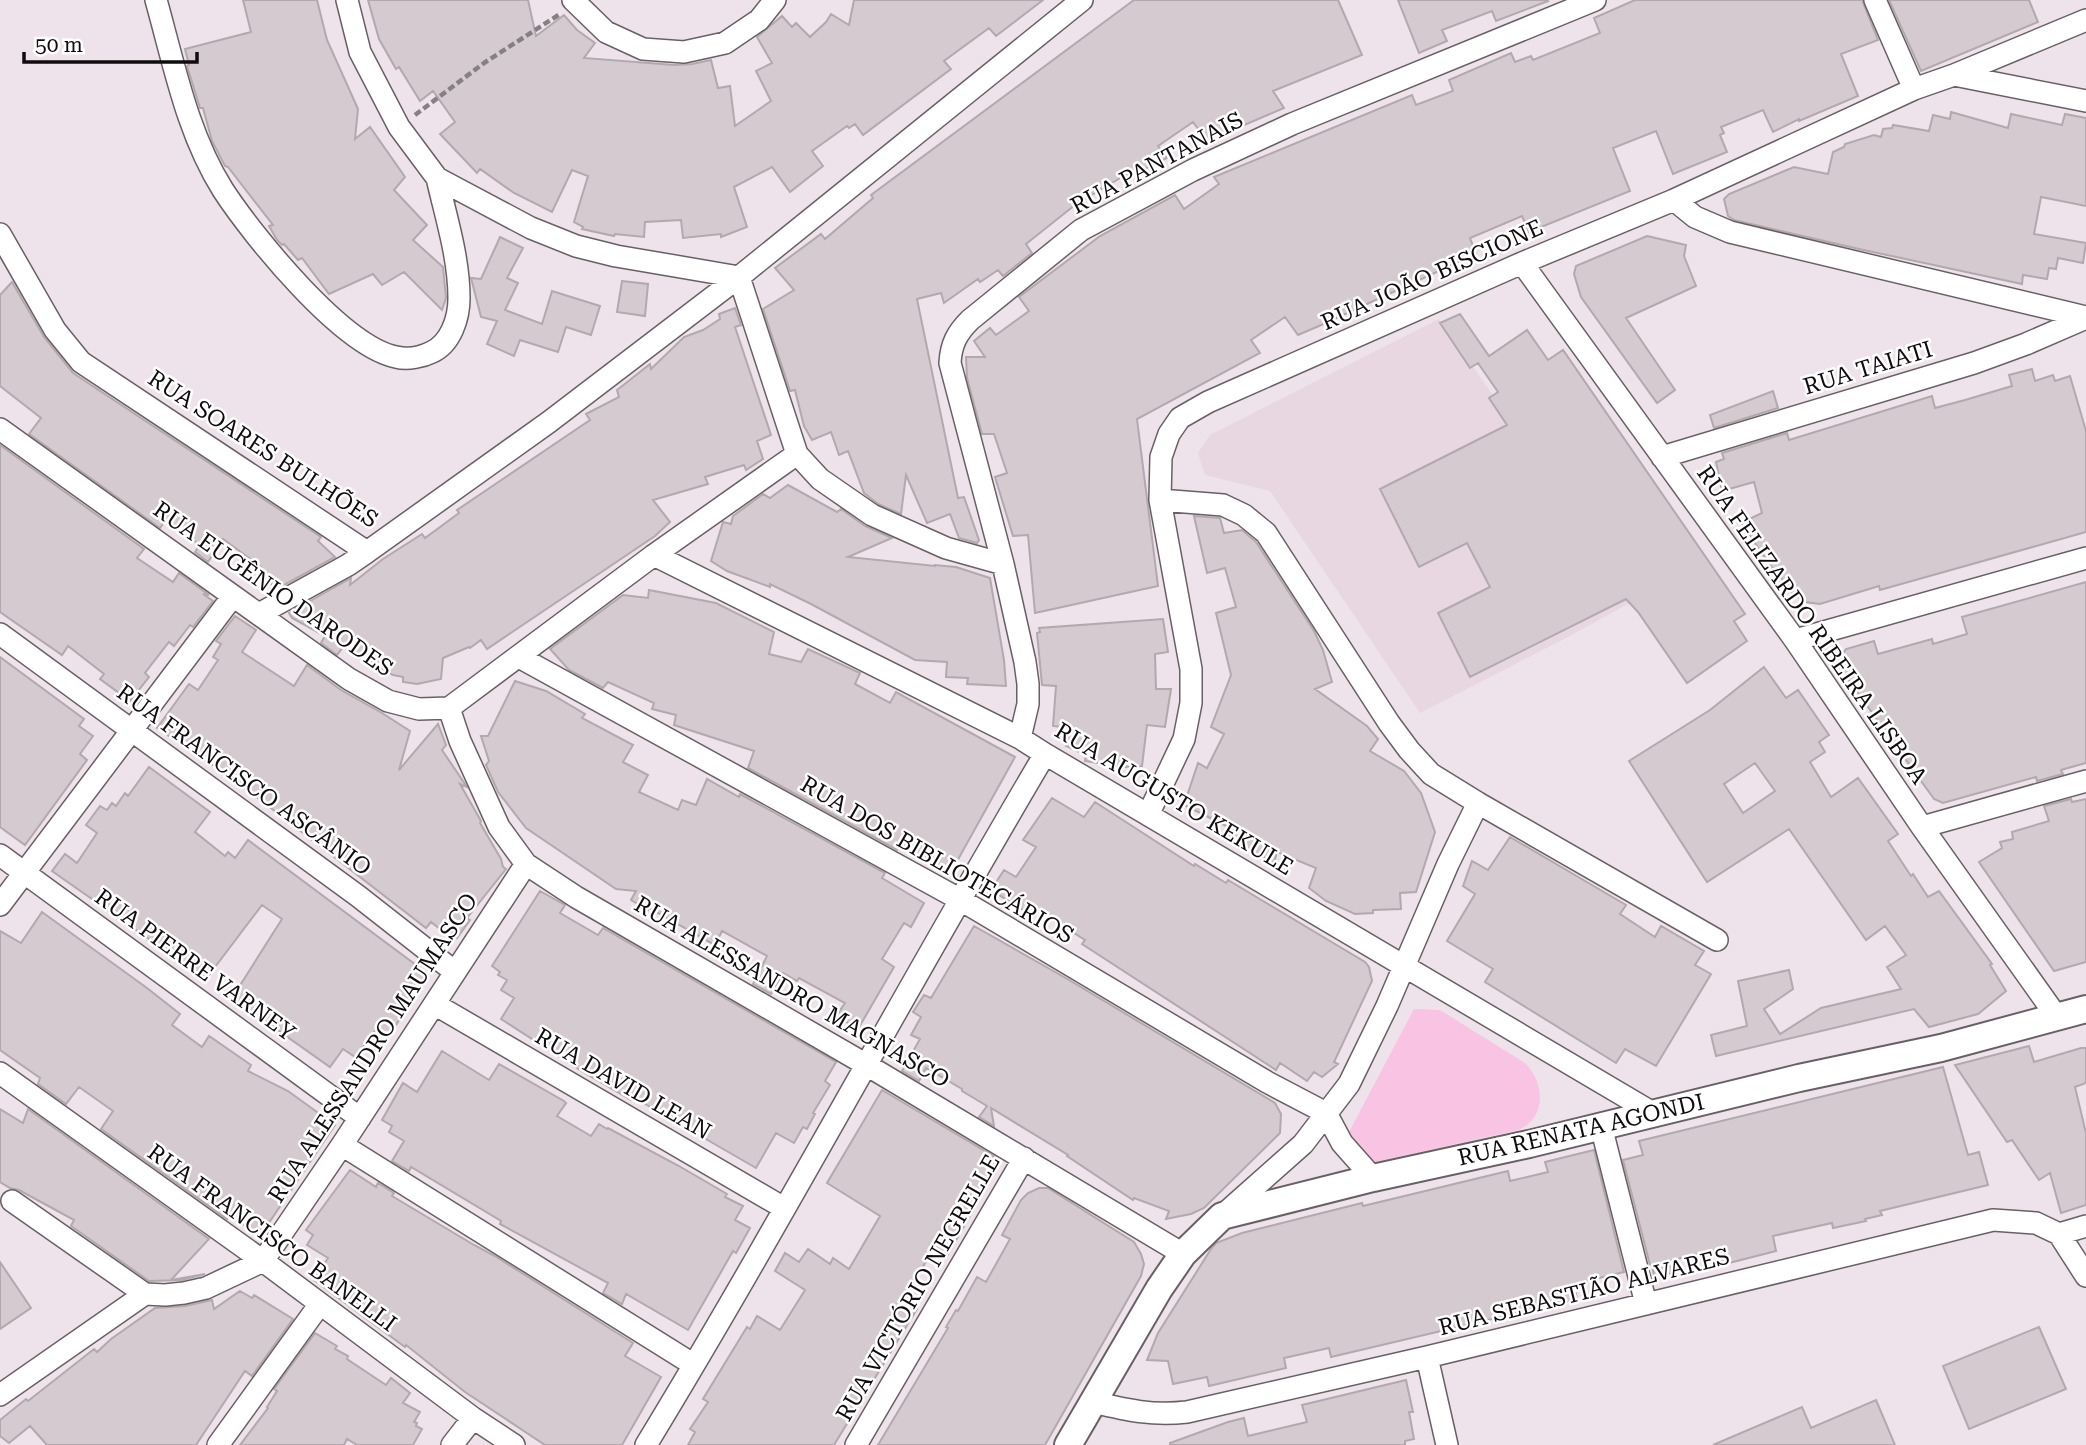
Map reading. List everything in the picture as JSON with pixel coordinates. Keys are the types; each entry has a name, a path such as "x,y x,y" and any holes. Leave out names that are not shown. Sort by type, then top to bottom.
{"street":[{"path":"156,0 192,125 221,187 238,213 261,243 328,315 372,348 397,358 422,357 441,348 453,330 460,300 455,256 437,178 399,127 360,52 346,0"},
{"path":"574,2 606,32 643,49 684,52 725,43 759,20 775,0"},
{"name":"RUA SOARES BULHÕES","path":"0,234 55,330 81,362 367,552 549,422 739,276 1082,0"},
{"name":"RUA PANTANAIS","path":"1020,738 1028,704 1025,663 1003,564 950,363 951,347 959,331 1082,230 1193,170 1292,124 1595,0"},
{"path":"1875,0 1914,89"},
{"name":"RUA JOÃO BISCIONE","path":"1148,815 1184,738 1191,703 1191,669 1160,499 1161,457 1169,434 1180,418 1208,402 1522,263 1674,200 1914,89 2086,20"},
{"path":"1954,75 2086,100"},
{"path":"437,178 531,228 576,246 616,256 739,276 797,454 820,479 872,516 946,548 1003,564"},
{"path":"1674,200 1695,217 1730,232 2086,318"},
{"name":"RUA FELIZARDO RIBEIRA LISBOA","path":"1522,263 1796,640 1922,827 2057,1017"},
{"name":"RUA TAIATI","path":"1662,457 1974,363 2086,318"},
{"name":"RUA EUGÊNIO DARODES","path":"0,429 349,679 388,701 419,709 449,708"},
{"path":"449,708 654,555 797,454"},
{"path":"1160,499 1223,505 1244,515 1266,533 1389,723 1431,774 1717,940"},
{"path":"260,614 367,552"},
{"name":"RUA AUGUSTO KEKULE","path":"654,555 1020,738 1653,1114"},
{"path":"1796,640 2086,558"},
{"path":"0,905 233,596"},
{"name":"RUA FRANCISCO ASCÂNIO","path":"0,634 358,896 455,972"},
{"name":"RUA DOS BIBLIOTECÁRIOS","path":"519,657 959,899 1266,1082 1326,1113"},
{"name":"RUA ALESSANDRO MAGNASCO","path":"449,708 460,741 499,827 526,863 576,897 865,1064 1183,1254"},
{"path":"646,1445 1045,754"},
{"path":"1922,827 2086,781"},
{"path":"1068,1445 1159,1289 1183,1254 1303,1144 1349,1084 1478,803"},
{"name":"RUA PIERRE VARNEY","path":"0,855 360,1118"},
{"name":"RUA ALESSANDRO MAUMASCO","path":"262,1261 436,1005 526,863"},
{"name":"RUA DAVID LEAN","path":"436,1005 785,1208"},
{"name":"RUA RENATA AGONDI","path":"1222,1216 1799,1078 1941,1048 2086,1009"},
{"name":"RUA FRANCISCO BANELLI","path":"0,1073 262,1261 473,1418 514,1445"},
{"path":"1326,1113 1342,1143 1373,1178"},
{"path":"1601,1126 1647,1304"},
{"path":"342,1146 694,1364"},
{"name":"RUA VICTÓRIO NEGRELLE","path":"856,1445 1024,1158"},
{"path":"12,1201 145,1294 165,1296 205,1288 262,1261"},
{"name":"RUA SEBASTIÃO ALVARES","path":"1093,1402 1139,1413 1164,1415 1187,1412 1427,1357 1993,1220 2036,1223 2059,1234"},
{"path":"2086,1226 2059,1234 2086,1276"},
{"path":"0,1395 145,1294"},
{"path":"218,1445 320,1304"},
{"path":"1427,1357 1447,1445"},
{"path":"452,1445 473,1418"}],"path":[{"path":"399,127 574,2"}],"shaded area":[{"path":"1439,319 1635,600 1420,713 1270,491 1205,475 1198,453 1210,435"},
{"path":"1414,1009 1440,1010 1525,1063 1532,1071 1539,1090 1540,1100 1534,1117 1518,1130 1370,1163 1339,1151"}],"building":[{"path":"243,0 317,0 327,40 358,109 355,139 370,127 405,177 394,190 427,225 413,240 443,267 446,298 442,310 404,272 382,285 373,274 329,294 302,258 298,260 277,240 269,226 273,225 225,166 212,141 203,108 200,108 187,66 189,65 185,49 251,32"},
{"path":"368,0 528,0 536,36 564,15 577,30 595,43 584,58 674,65 711,60 718,88 730,86 735,126 771,101 756,71 772,63 757,37 782,16 792,27 796,23 810,37 831,14 849,25 854,0 1043,0 996,36 989,28 944,61 951,69 863,135 855,124 849,128 847,126 812,151 823,166 790,192 772,167 734,187 747,227 721,237 721,234 683,238 681,220 645,222 644,237 614,236 582,229 583,227 574,222 588,176 572,170 552,212 514,193 480,169 477,173 440,134 455,122 433,91 420,101 399,67 396,69 379,39"},
{"path":"1134,0 1338,0 1362,55 1273,91 1284,108 1207,141 1193,122 1158,146 1167,158 1129,177 1127,174 1075,205 1026,244 1032,253 1003,276 998,270 980,282 978,279 944,303 941,293 917,299 958,498 964,497 979,540 977,543 959,538 950,514 927,523 906,475 901,514 878,504 864,493 848,451 839,455 831,432 812,440 804,426 795,390 790,391 763,309 794,290 775,268 821,234 825,239 873,198 871,195"},
{"path":"1398,0 1548,1 1496,21 1492,11 1442,30 1447,41 1419,53"},
{"path":"1635,0 1862,0 1878,40 1841,54 1858,96 1773,132 1763,110 1721,127 1724,133 1720,135 1727,152 1673,174 1656,131 1613,148 1630,191 1529,232 1522,216 1470,238 1476,254 1319,326 1298,335 1285,317 1251,340 1260,353 1137,419 1158,586 1035,613 1028,535 1013,536 995,477 1007,473 994,434 982,434 967,378 966,357 985,357 974,341 990,328 996,335 1029,311 1019,297 1100,236 1175,195 1184,209 1219,184 1214,177 1412,95 1416,105 1453,91 1449,80 1511,53 1515,62 1531,56 1533,60 1600,33 1594,18"},
{"path":"1889,0 2029,0 2038,22 1921,71"},
{"path":"1951,112 2008,128 2011,114 2062,125 2065,114 2086,118 2086,206 2041,197 2034,234 2086,243 2083,263 2058,258 2056,269 2049,268 2047,279 2023,275 2022,284 1859,249 1734,220 1728,216 1724,199 1729,194 1794,167 1828,174 1833,152 1845,144 1874,135 1881,137 1883,129 1892,128 1893,125 1929,131 1933,115 1950,119"},
{"path":"1647,236 1686,245 1684,256 1696,286 1626,318 1675,390 1657,403 1581,297 1574,274 1576,266"},
{"path":"500,237 523,248 507,278 518,283 505,310 542,324 552,291 600,306 591,335 566,327 558,352 520,340 514,356 487,344 497,321 481,317 471,278 481,279"},
{"path":"622,281 648,284 645,316 617,312"},
{"path":"12,282 44,337 73,373 321,537 318,541 335,557 275,590 261,567 223,539 208,562 195,552 200,545 165,521 160,528 29,434 41,418 0,386 0,295"},
{"path":"735,308 741,325 735,327 771,435 757,441 763,459 746,470 744,465 705,477 708,484 653,500 670,522 655,536 487,649 481,640 470,648 443,658 441,679 417,684 403,682 403,677 393,675 343,647 337,655 321,643 325,636 292,618 289,613 351,578 350,585 383,559 422,534 425,538 459,513 457,510 590,420 586,414 619,397 617,390 650,364 651,369 684,337 703,330 720,319 719,314"},
{"path":"1460,314 1489,356 1527,330 1548,360 1563,350 1745,614 1734,621 1747,641 1687,683 1626,599 1470,677 1438,613 1490,587 1467,543 1419,567 1380,489 1507,425 1489,398 1498,392 1478,363 1470,368 1440,323"},
{"path":"2032,369 2035,381 2053,375 2055,381 2070,376 2086,431 2086,532 1880,590 1879,586 1820,604 1805,602 1792,592 1741,523 1762,513 1754,482 1722,491 1716,462 1724,459 1722,453 1787,433 1789,440 1932,396 1935,408 1965,400 2012,386 2009,375"},
{"path":"1773,391 1778,408 1714,428 1710,415"},
{"path":"0,445 144,549 137,558 173,582 179,573 213,601 174,646 169,642 145,673 149,677 130,701 100,679 104,674 68,646 62,655 0,612"},
{"path":"788,485 837,512 841,509 865,526 892,538 848,557 956,567 990,578 1006,686 967,684 968,678 946,677 947,662 915,660 770,584 770,587 727,571 711,561 723,522 731,524 733,516 763,494 770,498"},
{"path":"1194,516 1220,518 1224,533 1242,530 1256,542 1314,631 1323,650 1332,682 1315,689 1367,726 1378,739 1370,751 1404,771 1421,793 1435,832 1416,892 1400,893 1401,909 1355,914 1326,901 1309,888 1316,868 1277,852 1274,863 1227,837 1232,829 1184,805 1198,763 1207,768 1224,734 1211,727 1231,675 1216,613 1236,607 1225,568 1207,573"},
{"path":"2086,582 2086,763 2061,770 2063,774 2037,781 2036,777 1943,803 1934,799 1840,668 1841,656 1846,649 1874,641 1878,654 1932,639 1933,644 1967,634 1962,617"},
{"path":"649,590 716,603 774,632 769,654 801,662 808,649 860,673 855,684 890,703 896,692 1015,757 950,874 899,847 897,850 748,768 754,751 674,725 676,715 652,709 654,703 608,682 603,688 569,670 550,649 623,595 648,598"},
{"path":"235,616 256,630 242,652 294,686 307,665 341,690 410,731 399,770 438,724 446,745 442,750 467,787 460,784 506,869 467,918 470,920 457,938 452,934 450,937 431,922 426,928 232,778 157,728 189,684 198,690 218,660 213,657 221,644 216,641"},
{"path":"1163,619 1168,652 1155,654 1156,689 1171,689 1165,727 1147,725 1142,766 1124,767 1085,761 1086,755 1066,746 1069,728 1053,726 1056,686 1042,685 1037,633 1040,632 1039,628"},
{"path":"0,657 84,719 79,726 93,736 80,754 87,760 25,845 0,827"},
{"path":"1764,667 1786,698 1798,690 1829,735 1819,742 1825,752 1810,762 1831,797 1858,778 1898,834 1888,841 1911,876 1913,874 1928,897 1939,891 1992,964 1990,965 2006,991 1978,1014 1929,1027 1914,1009 1716,1056 1711,1035 1747,1026 1738,981 1789,970 1793,989 1764,1009 1780,1034 1821,1008 1901,989 1887,967 1906,955 1885,926 1866,940 1789,829 1707,882 1629,761 1710,710","holes":["1755,763 1775,791 1743,813 1724,784"]},
{"path":"515,681 546,691 585,714 582,718 633,745 623,762 648,775 639,792 678,810 682,800 696,805 707,779 739,797 740,794 885,873 882,878 924,903 911,927 904,923 882,959 894,967 858,1029 836,1016 845,1003 799,978 797,981 783,973 771,994 753,984 767,956 722,931 715,945 649,908 648,910 631,900 636,891 616,889 526,828 498,792 486,765 489,761 481,736 488,736"},
{"path":"149,767 210,812 195,832 225,856 228,852 235,858 248,840 420,968 425,979 389,1036 382,1036 375,1031 355,1057 343,1049 330,1067 232,998 282,919 262,905 206,979 52,871 65,854 77,863 97,833 86,825 100,806 107,810 112,803 116,806 125,793 128,796"},
{"path":"1052,798 1084,817 1095,802 1194,866 1195,864 1226,883 1228,880 1365,962 1372,981 1334,1062 1338,1064 1322,1077 1314,1072 1307,1081 1280,1063 1276,1070 1082,944 1085,940 1032,907 1028,913 991,890 1004,870 1016,877 1036,847 1023,840"},
{"path":"2071,799 2072,802 2086,799 2086,962 2054,971 1979,862 2002,848 2000,842 2013,839 2012,832 2049,821 2044,806"},
{"path":"1510,837 1626,905 1620,914 1655,937 1661,926 1704,951 1695,965 1711,974 1656,1066 1625,1049 1616,1063 1485,982 1493,969 1447,941 1475,894 1463,886 1472,861 1488,870"},
{"path":"540,891 565,905 560,913 598,935 603,928 836,1062 825,1081 830,1085 813,1113 815,1114 807,1129 803,1127 794,1143 776,1133 756,1168 633,1097 631,1100 583,1072 501,1019 514,998 501,990 507,980 498,975 500,972 492,966"},
{"path":"42,912 180,1014 172,1025 202,1047 209,1036 251,1065 248,1071 288,1091 335,1125 260,1236 230,1215 227,1219 101,1129 113,1111 79,1087 66,1104 38,1084 40,1078 0,1050 0,931 21,943"},
{"path":"974,926 1275,1103 1281,1114 1280,1133 1204,1208 1191,1214 1166,1219 1169,1211 1134,1198 1133,1200 1068,1155 991,1108 994,1126 979,1117 987,1106 926,1068 919,1081 902,1071 920,1039 911,1035 921,1017 913,1012 924,995 931,998"},
{"path":"2029,1046 2034,1062 2086,1048 2086,1083 2075,1087 2086,1133 2086,1205 2061,1213 2050,1173 2039,1180 2012,1140 2007,1142 1955,1065"},
{"path":"442,1051 489,1080 499,1064 564,1101 566,1103 557,1116 591,1136 599,1124 608,1128 679,1166 743,1206 735,1220 750,1228 736,1253 733,1251 688,1330 626,1294 622,1304 603,1293 608,1283 500,1224 501,1221 411,1167 409,1171 392,1161 404,1141 389,1132 392,1126 382,1120 403,1083 417,1092"},
{"path":"1943,1067 1968,1155 1979,1152 1988,1185 1880,1211 1882,1215 1865,1219 1866,1221 1833,1228 1832,1223 1773,1236 1776,1251 1737,1261 1720,1265 1716,1250 1668,1261 1672,1273 1654,1276 1623,1160 1643,1155 1639,1141"},
{"path":"882,1090 1000,1160 999,1165 947,1256 934,1248 903,1301 917,1309 834,1445 688,1445 695,1432 690,1429 708,1402 703,1399 747,1327 750,1329 757,1316 780,1330 805,1290 775,1271 785,1253 799,1262 808,1249 830,1264 833,1258 849,1269 880,1216 827,1183"},
{"path":"0,1109 23,1123 28,1109 209,1239 171,1280 205,1274 182,1280 149,1281 71,1226 74,1220 0,1182"},
{"path":"1594,1150 1624,1272 1574,1284 1577,1299 1331,1357 1329,1348 1284,1358 1286,1368 1209,1386 1207,1377 1173,1384 1168,1361 1147,1360 1158,1333 1216,1243 1242,1233 1362,1203 1363,1206 1508,1171 1510,1181 1548,1172 1545,1162"},
{"path":"350,1170 376,1187 378,1183 394,1193 392,1196 495,1256 633,1343 625,1356 661,1377 622,1445 545,1445 465,1392 406,1345 405,1347 314,1280 328,1258 307,1245 313,1235 306,1230"},
{"path":"1039,1188 1048,1188 1134,1242 1144,1264 1141,1276 1045,1445 878,1445 977,1277 986,1282 1010,1239 1002,1235 1021,1200"},
{"path":"0,1262 31,1308 0,1329"},
{"path":"240,1291 252,1298 254,1295 293,1319 252,1376 245,1371 196,1445 47,1445 30,1426 9,1443 0,1436 0,1420 94,1349 97,1352 155,1308 185,1306 212,1300 214,1309"},
{"path":"2039,1327 2066,1389 1969,1429 1943,1366"},
{"path":"315,1333 337,1346 335,1349 348,1356 347,1359 386,1385 391,1378 410,1393 403,1403 420,1412 414,1422 422,1429 413,1445 357,1445 347,1439 344,1445 240,1445 268,1408 277,1391 274,1389"},
{"path":"1406,1380 1413,1412 1409,1412 1414,1439 1405,1441 1405,1445 1170,1445 1244,1418 1248,1436 1307,1422 1302,1405"},
{"path":"1876,1400 1895,1445 1713,1445 1802,1407 1811,1428"}]}
